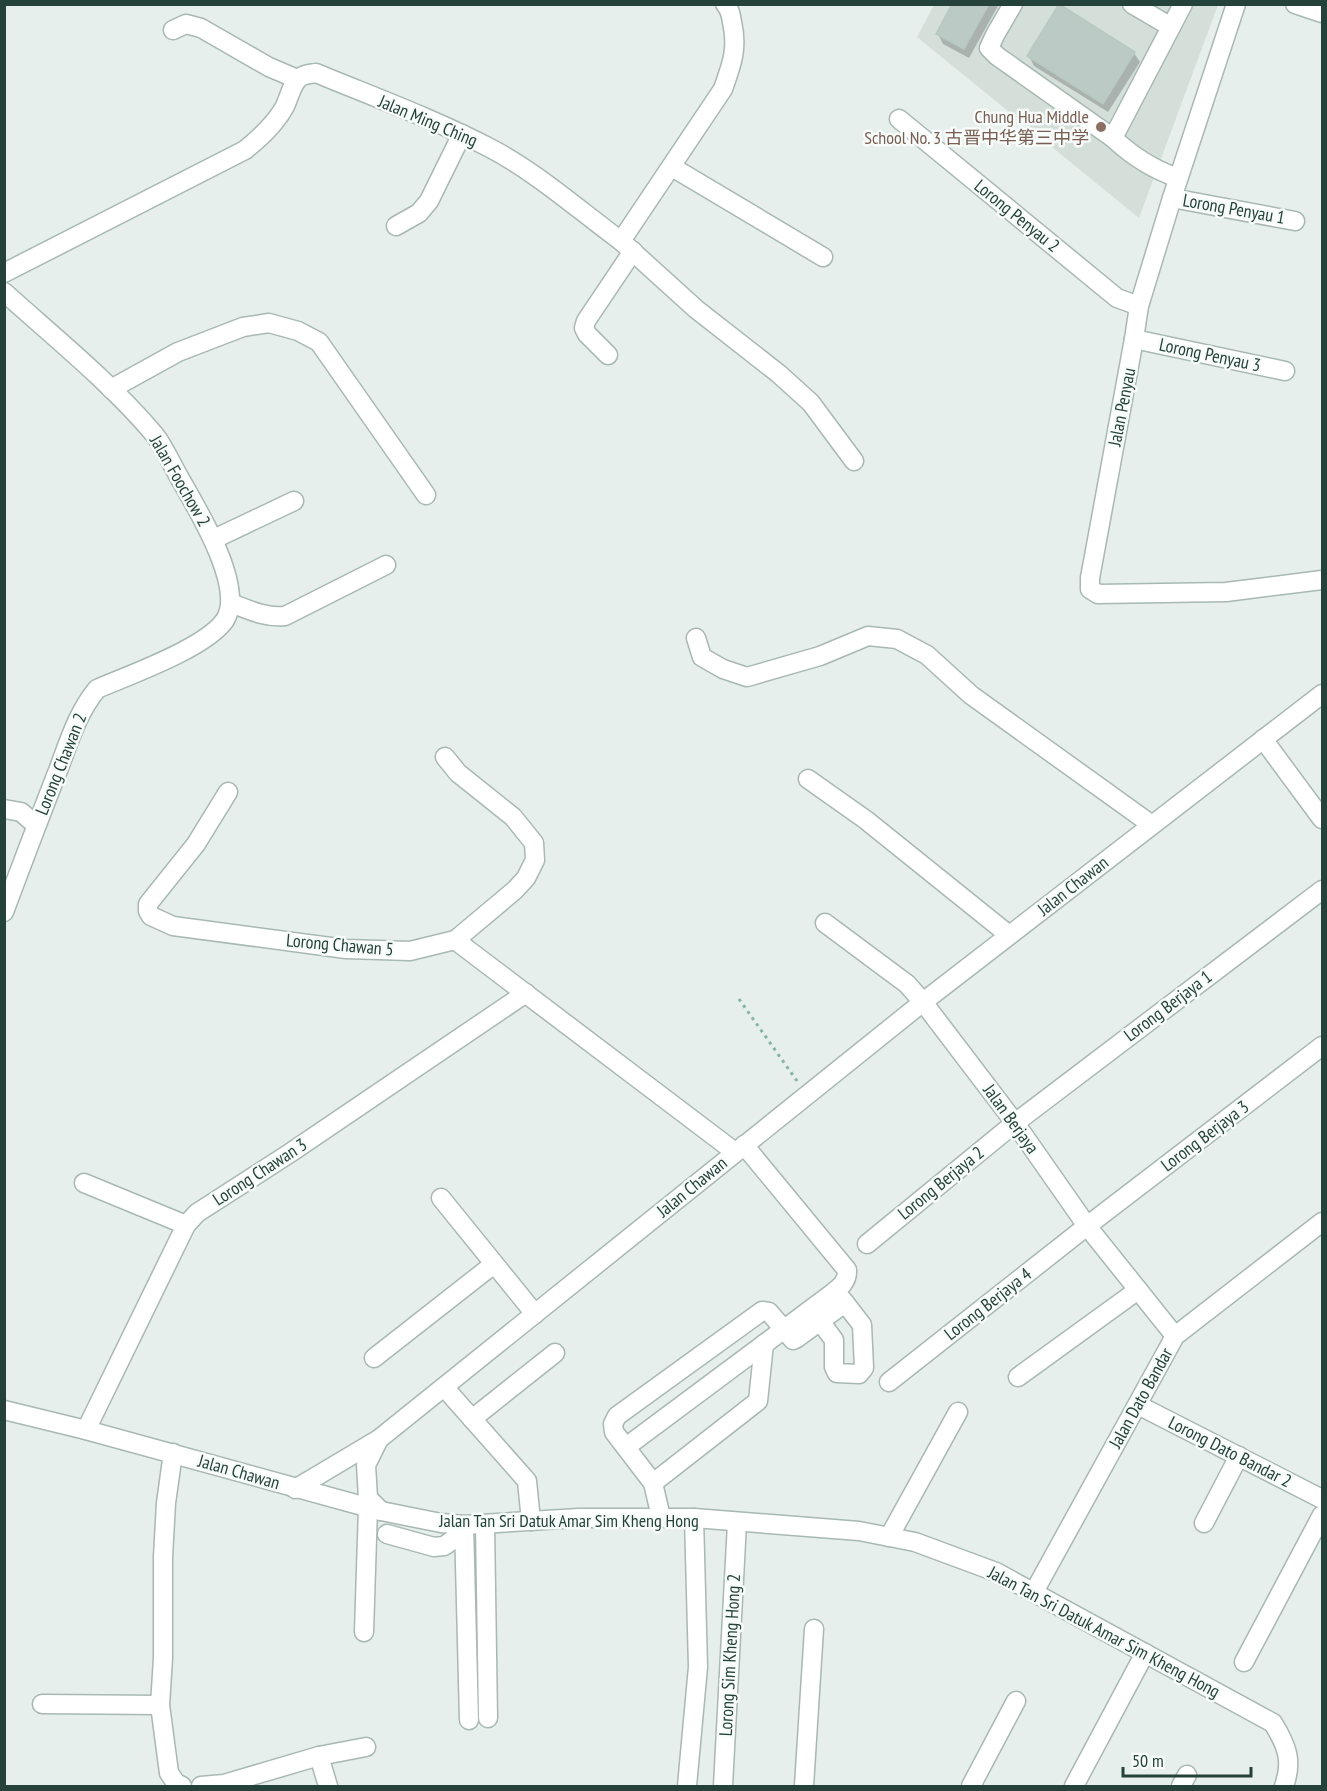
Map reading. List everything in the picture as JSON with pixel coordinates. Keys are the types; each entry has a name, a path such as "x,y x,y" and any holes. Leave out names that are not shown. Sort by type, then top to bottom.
{"street":[{"path":"1013,4 989,48 1113,138 1130,154 1161,172 1178,178"},
{"path":"1132,4 1171,27"},
{"path":"1113,138 1183,4"},
{"name":"Jalan Penyau","path":"1236,4 1178,178 1139,306 1090,578 1090,589 1098,594 1226,592 1323,580"},
{"path":"1295,4 1323,14"},
{"path":"608,355 587,334 584,328 586,321 672,167 723,89 733,63 736,39 730,6"},
{"path":"4,273 245,150 276,120 297,79 269,68 201,28 186,24 173,30"},
{"name":"Jalan Ming Ching","path":"297,79 306,74 316,73 462,134 522,168 627,246 696,309 779,374 811,403 854,461"},
{"name":"Lorong Penyau 2","path":"899,119 1117,298 1139,306"},
{"path":"396,226 418,213 429,201 462,134"},
{"path":"672,167 823,257"},
{"name":"Lorong Penyau 1","path":"1172,198 1295,221"},
{"name":"Jalan Foochow 2","path":"4,292 111,389 156,435 214,539 228,582 228,611"},
{"path":"111,389 178,351 243,327 269,323 298,331 320,342 426,495"},
{"name":"Lorong Penyau 3","path":"1134,339 1286,371"},
{"path":"214,539 294,501"},
{"path":"228,611 273,617 285,616 386,565"},
{"name":"Lorong Chawan 2","path":"4,912 36,825 78,720 89,699 97,689 190,648 210,634 228,611"},
{"path":"696,638 702,657 723,669 747,677 820,656 868,636 897,639 927,655 971,695 1152,825"},
{"name":"Jalan Chawan","path":"4,1410 173,1453 295,1489 379,1439 923,1002 1323,694"},
{"path":"1263,739 1323,819"},
{"name":"Lorong Chawan 5","path":"228,792 196,844 148,904 151,916 172,926 346,949 410,951 455,940 515,890 526,878 535,860 534,843 513,817 458,773 445,757"},
{"path":"808,778 883,834 1009,935"},
{"path":"4,809 21,812 36,825"},
{"name":"Lorong Berjaya 1","path":"1015,1123 1323,890"},
{"name":"Jalan Berjaya","path":"825,923 907,984 923,1002 1015,1123 1087,1226 1174,1336"},
{"path":"455,940 740,1149 847,1270 848,1278 840,1297 819,1321 797,1338 793,1340 769,1312 762,1311 617,1416 613,1424 614,1432 653,1483 661,1517"},
{"name":"Lorong Chawan 3","path":"86,1430 186,1225 196,1213 290,1153 526,993"},
{"name":"Lorong Berjaya 3","path":"1087,1226 1323,1046"},
{"name":"Lorong Berjaya 2","path":"867,1244 1015,1123"},
{"path":"84,1183 186,1225"},
{"path":"441,1198 535,1314"},
{"name":"Jalan Dato Bandar","path":"1034,1592 1174,1336 1323,1222"},
{"name":"Lorong Berjaya 4","path":"889,1382 1087,1226"},
{"path":"374,1358 494,1264"},
{"path":"1018,1377 1138,1290"},
{"path":"626,1447 782,1329 840,1297"},
{"path":"819,1321 834,1340 834,1359 865,1360 862,1325 840,1297"},
{"path":"653,1483 758,1401 764,1344"},
{"path":"472,1419 555,1353"},
{"path":"444,1387 527,1481 531,1521"},
{"name":"Lorong Dato Bandar 2","path":"1138,1405 1323,1499"},
{"path":"889,1537 958,1412"},
{"path":"364,1632 374,1509 368,1498 366,1465 379,1439"},
{"path":"173,1453 166,1503 163,1557 163,1658 160,1705 169,1773 176,1783 182,1786"},
{"path":"1204,1523 1239,1456"},
{"name":"Jalan Tan Sri Datuk Amar Sim Kheng Hong","path":"295,1489 463,1529 485,1524 579,1518 661,1517 859,1531 915,1542 996,1572 1273,1724 1284,1742 1289,1759 1288,1775 1284,1786"},
{"path":"1244,1662 1323,1515"},
{"path":"687,1786 698,1667 694,1518"},
{"name":"Lorong Sim Kheng Hong 2","path":"723,1786 737,1523"},
{"path":"485,1524 488,1718"},
{"path":"387,1534 434,1547 444,1546 463,1529"},
{"path":"463,1529 469,1720"},
{"path":"804,1786 814,1629"},
{"path":"1074,1786 1145,1653"},
{"path":"971,1786 1016,1701"},
{"path":"42,1704 160,1705"},
{"path":"201,1786 224,1784 319,1756 366,1747"},
{"path":"319,1756 328,1786"}],"path":[{"path":"739,999 806,1095"}],"shaded area":[{"name":"Chung Hua Middle School No. 3 古晋中华第三中学","path":"934,5 1218,5 1139,218 917,37"}],"building":[{"path":"952,4 989,4 964,49 936,34"},
{"path":"1059,4 1135,52 1103,104 1027,56"}],"place":[{"name":"Chung Hua Middle School No. 3 古晋中华第三中学","path":"1101,127"}]}
